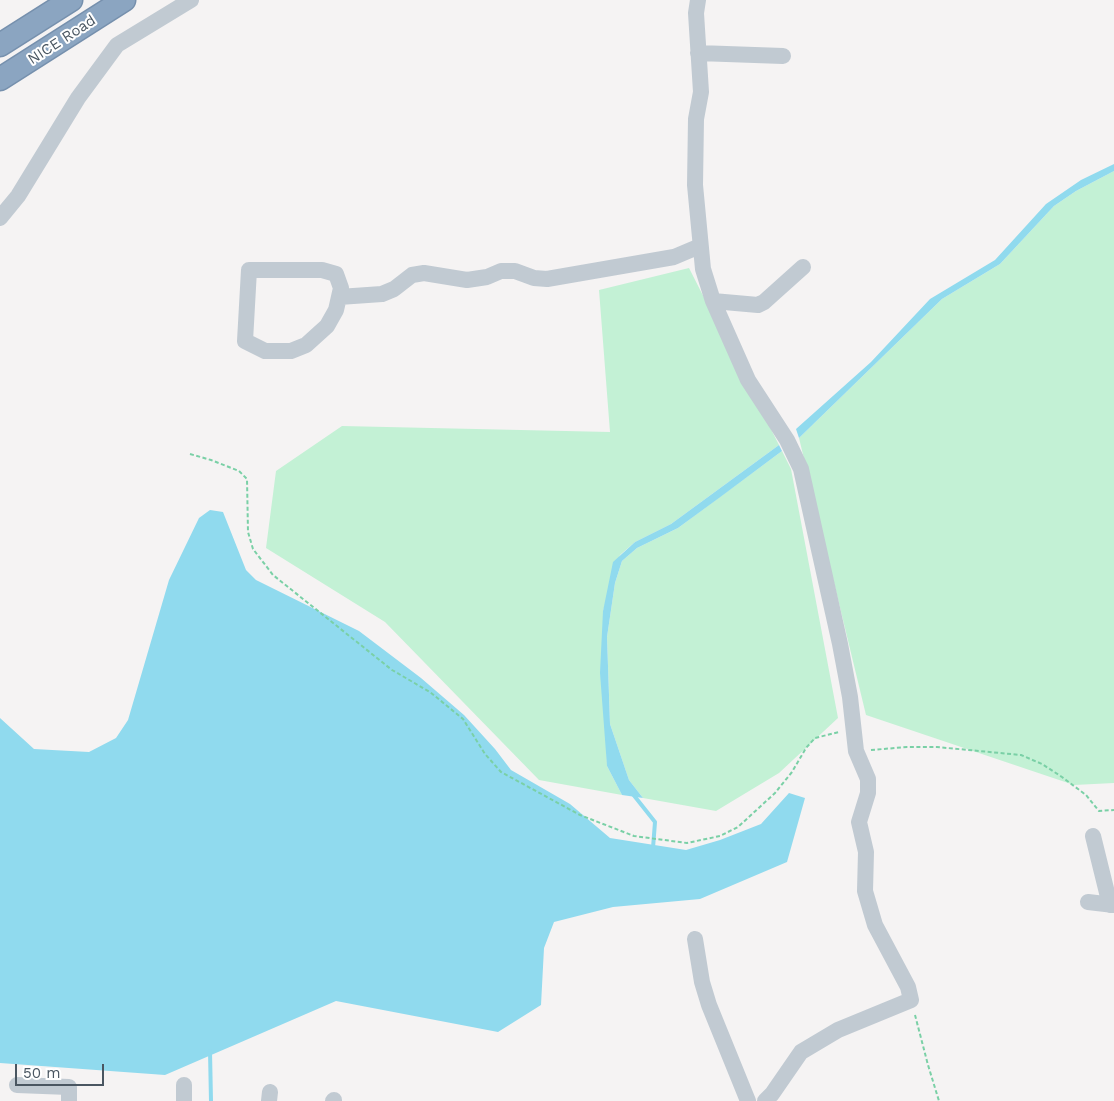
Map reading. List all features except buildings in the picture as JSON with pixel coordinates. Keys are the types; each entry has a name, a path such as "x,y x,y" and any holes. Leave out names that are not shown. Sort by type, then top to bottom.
{"highway":[{"name":"NICE Road","path":"0,45 71,0"},
{"name":"NICE Road","path":"0,79 124,0"}],"street":[{"path":"0,218 18,196 78,98 117,45 191,0"},
{"path":"698,0 696,13 701,92 696,120 695,185 703,269 713,302 748,380 787,440 801,468 836,626 850,700 848,726 868,779 868,793 859,822 866,852 865,891 875,926 908,987 912,1000 838,1030 801,1052 766,1101"},
{"path":"698,53 783,56"},
{"path":"339,297 382,294 394,290 412,275 418,274 467,280 486,277 501,270 515,270 534,278 547,279 674,257 700,246"},
{"path":"713,302 758,305 764,302 804,267"},
{"path":"248,270 322,270 336,274 341,288 339,297 336,310 327,326 306,345 291,351 265,351 245,341 248,270"},
{"path":"1088,902 1112,905 1093,836"},
{"path":"695,939 702,982 709,1005 748,1101"},
{"path":"16,1085 69,1087 69,1101"}],"path":[{"path":"190,454 239,471 247,479 248,532 253,549 273,575 392,670 430,692 463,719 485,754 501,772 580,815 634,836 687,843 720,836 738,827 769,800 792,772 806,748 815,738 848,726"},
{"path":"856,751 937,747 1021,755 1042,764 1062,777 1086,795 1099,811 1114,810"},
{"path":"912,1000 939,1101"}],"green space":[{"path":"1114,171 1114,783 1074,785 866,715 799,438 942,299 1000,264 1054,206 1076,191"},
{"path":"689,268 779,445 671,524 635,542 620,555 603,611 607,766 622,795 539,780 385,622 266,548 276,471 342,426 610,432 599,290"},
{"path":"782,451 791,469 838,718 779,773 716,811 643,798 629,780 610,724 607,637 615,583 622,561 637,548 678,528"}],"water":[{"path":"1114,164 1114,171 1076,191 1054,206 1000,264 942,299 799,438 796,429 871,362 930,299 995,260 1046,204 1081,180"},
{"path":"779,445 782,451 719,498 678,528 637,548 622,561 615,583 607,637 610,724 629,780 643,798 622,795 607,766 600,673 603,611 613,562 635,542 671,524"},
{"path":"210,510 223,512 246,570 256,580 359,631 421,678 464,715 511,770 570,804 610,838 686,850 720,840 761,824 789,793 805,798 787,862 700,899 613,907 554,922 544,948 541,1005 498,1032 336,1001 165,1075 0,1063 0,718 34,749 89,752 116,738 128,720 169,580 199,518"}],"waterway":[{"path":"632,793 655,822 653,848"},
{"path":"210,1051 211,1101"}]}
